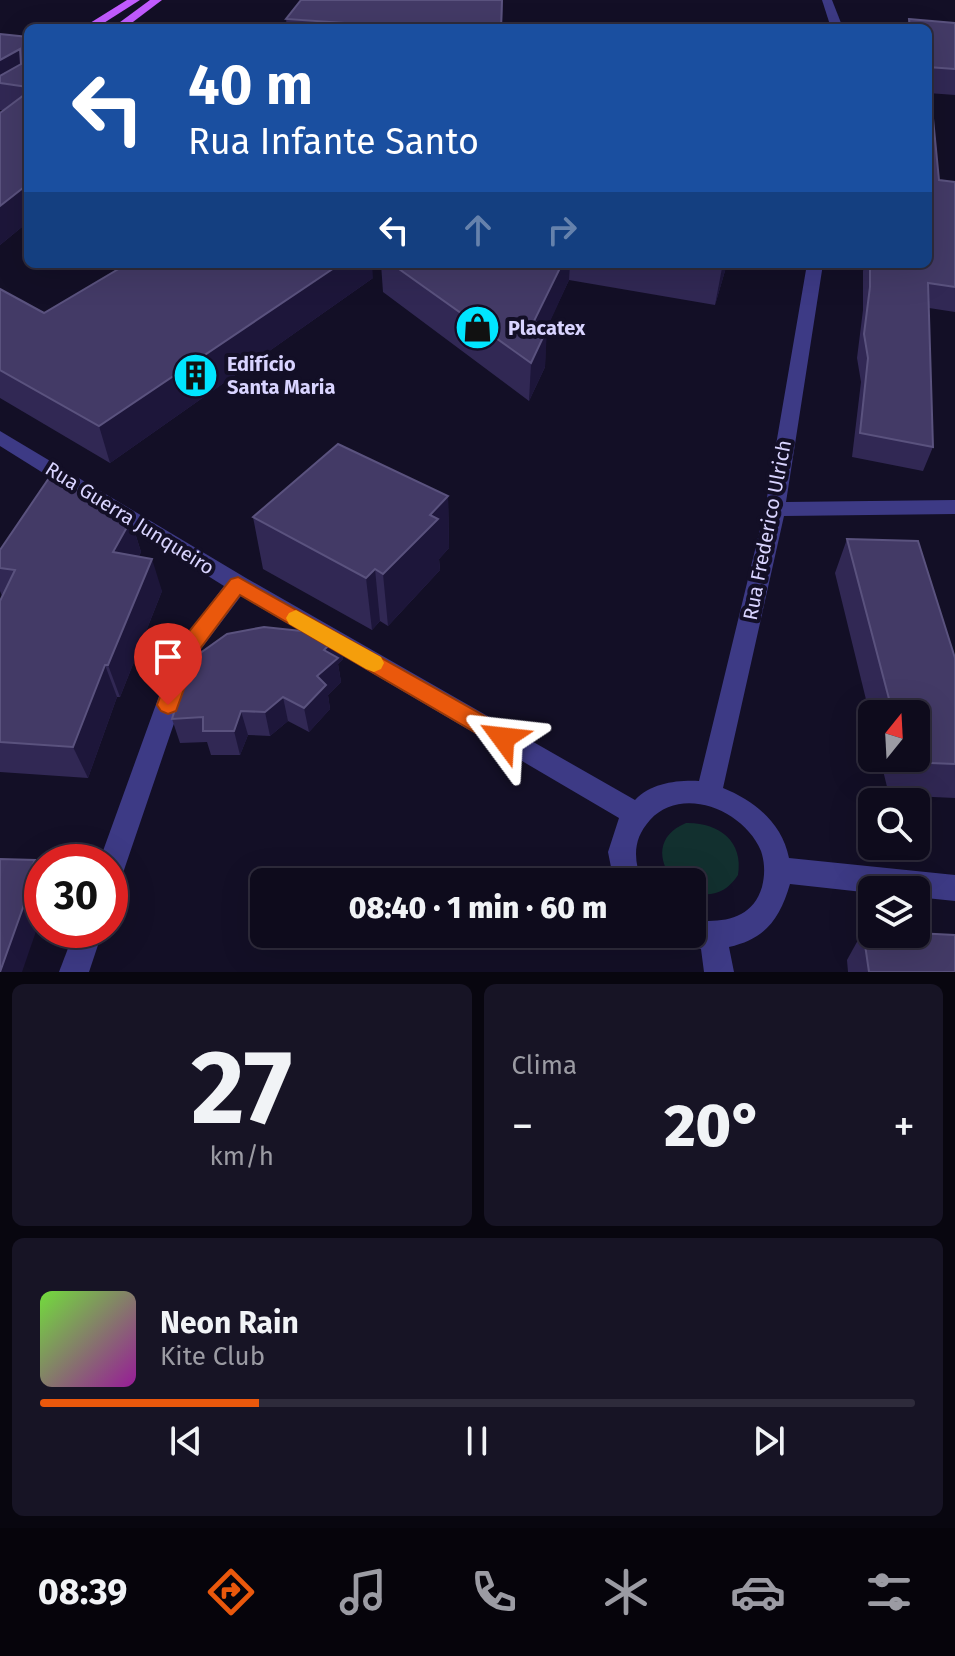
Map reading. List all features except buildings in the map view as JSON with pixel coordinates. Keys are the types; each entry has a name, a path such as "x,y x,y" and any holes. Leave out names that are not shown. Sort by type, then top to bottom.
{"main road":[{"path":"95,24 135,0"},
{"path":"124,24 157,0"}],"street":[{"path":"827,0 836,24"},
{"name":"Rua Frederico Ulrich","path":"709,793 775,509 814,268"},
{"name":"Rua Guerra Junqueiro","path":"0,437 238,584 635,814"},
{"path":"775,509 955,507"},
{"path":"119,844 188,649 238,584"},
{"path":"625,868 621,850 625,831 635,814 667,794 688,791 709,793 749,813 764,829 774,849 779,870 777,890 769,908 754,924 736,933 706,936"},
{"path":"779,870 955,888"},
{"path":"706,946 719,972"},
{"path":"74,972 83,948"}],"green space":[{"path":"686,823 708,826 733,843 739,863 738,875 729,886 706,894 706,868 666,868 662,849 669,834"}],"slow traffic":[{"path":"296,618 374,663"}],"place":[{"name":"Placatex","path":"477,328"},
{"name":"Edifício Santa Maria","path":"196,376"}],"route":[{"path":"168,705 188,649 238,584 503,738"}]}
